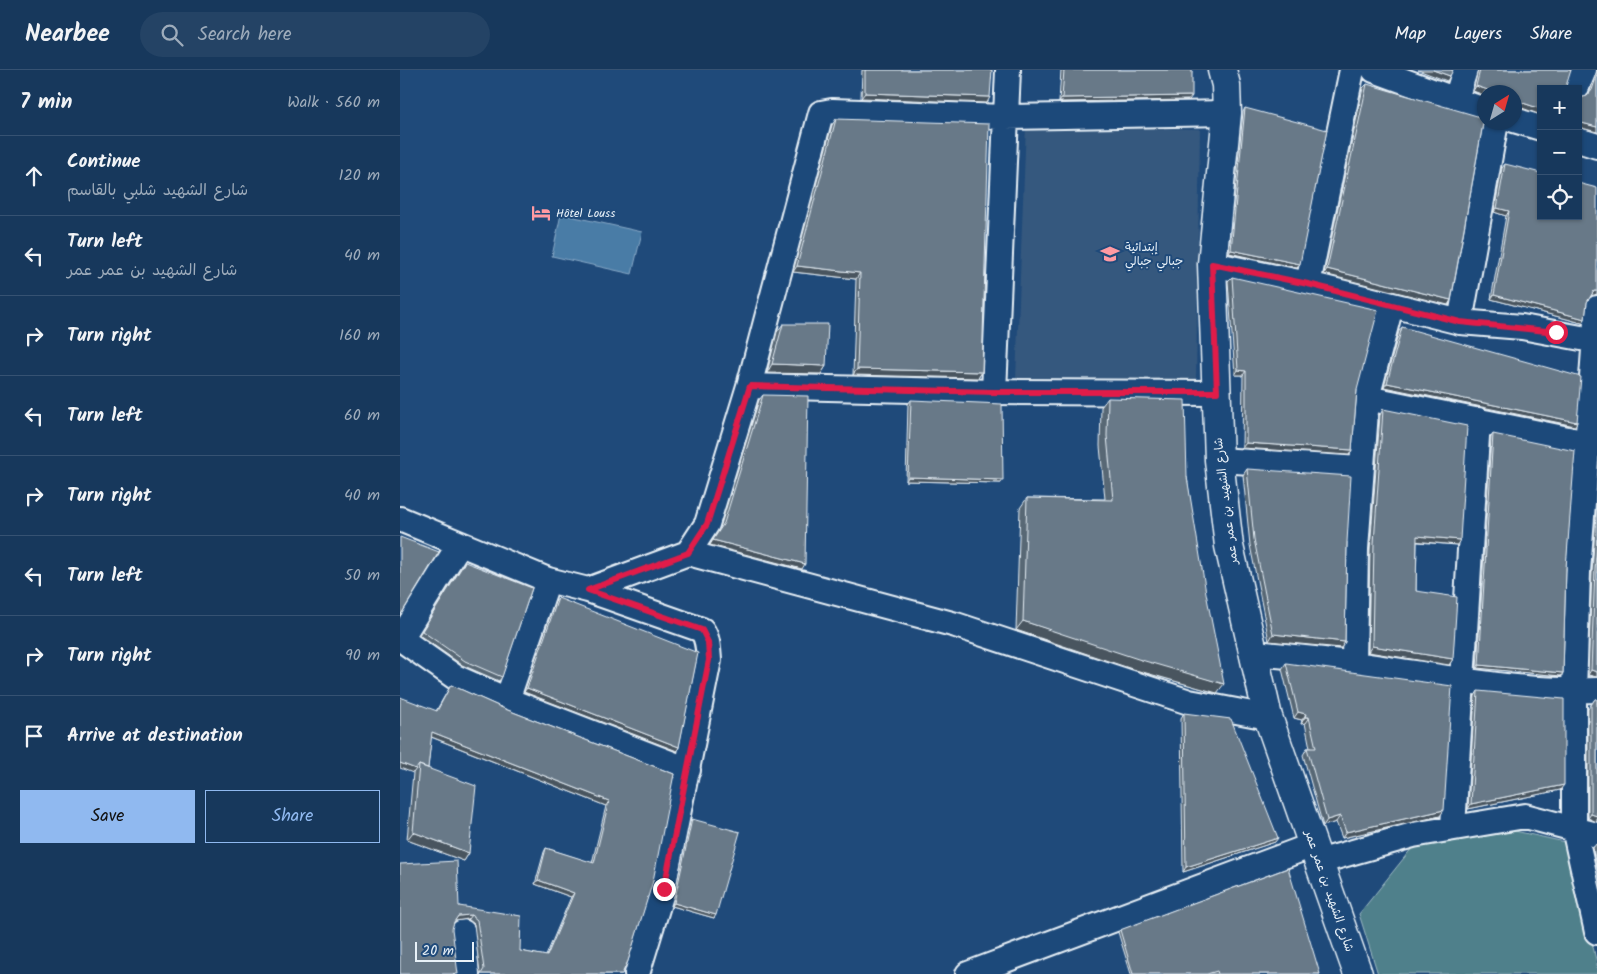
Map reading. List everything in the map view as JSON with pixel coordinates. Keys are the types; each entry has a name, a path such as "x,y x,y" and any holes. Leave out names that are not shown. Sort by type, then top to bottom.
{"street":[{"path":"994,392 1008,70"},
{"name":"شارع الشهيد بن عمر عمر","path":"1222,70 1226,85 1227,113 1212,264 1219,460 1229,546 1268,717 1358,974"},
{"path":"1308,284 1352,70"},
{"path":"1374,70 1477,107"},
{"path":"1456,99 1465,70"},
{"path":"1578,85 1584,70"},
{"path":"688,553 707,524 750,386 820,113 832,111 1005,117 1227,113"},
{"path":"1522,122 1537,127"},
{"path":"1460,322 1495,130"},
{"path":"1582,141 1597,146"},
{"path":"1212,264 1308,284 1460,322 1522,327 1596,341"},
{"path":"1354,664 1360,469 1367,398 1391,306"},
{"path":"1597,308 1586,690 1574,828 1597,932"},
{"path":"750,386 994,392 1217,392"},
{"path":"1367,398 1592,443"},
{"path":"1453,827 1460,680 1478,420"},
{"path":"1219,460 1360,469"},
{"path":"400,520 548,580 588,590 702,630 708,642 709,660 664,889 637,974"},
{"path":"459,545 400,639 455,677 507,700 688,770"},
{"path":"588,590 688,553 956,625 1189,702 1268,717"},
{"path":"507,700 548,580"},
{"path":"1253,653 1354,664 1460,680 1586,690"},
{"path":"968,974 1316,854 1453,827 1525,816 1597,835"},
{"path":"463,932 467,974"}],"shaded area":[{"name":"إبتدائية جبالي جبالي","path":"1026,125 1200,129 1196,379 1016,379"},
{"path":"561,214 642,232 632,274 552,256"}],"green space":[{"path":"1515,831 1569,843 1597,964 1597,974 1378,974 1359,914 1412,848"}],"building":[{"path":"865,70 992,70 990,97 865,93"},
{"path":"1064,70 1192,70 1192,96 1062,98"},
{"path":"1433,70 1453,70 1450,76"},
{"path":"1480,70 1571,70 1566,85 1537,85 1537,108 1522,103 1522,85 1476,86"},
{"path":"1597,75 1597,127 1582,123 1582,97 1587,96 1592,90"},
{"path":"1367,84 1477,116 1477,130 1482,130 1451,300 1327,269"},
{"path":"1245,108 1327,130 1300,264 1231,250"},
{"path":"836,119 989,124 982,372 857,369 860,273 797,266"},
{"path":"1505,164 1537,172 1537,220 1582,220 1582,184 1597,188 1597,291 1594,291 1587,302 1585,319 1494,295 1509,211 1497,208"},
{"path":"1232,277 1378,310 1357,390 1352,450 1246,443 1246,371 1238,370"},
{"path":"783,324 828,324 826,366 772,364"},
{"path":"1402,327 1581,377 1577,422 1387,383"},
{"path":"763,395 808,396 805,564 713,540 724,523"},
{"path":"1108,398 1185,400 1187,477 1206,593 1224,684 1138,659 1023,621 1027,498 1113,500 1107,436"},
{"path":"911,400 1002,404 1003,480 908,477"},
{"path":"1383,409 1467,426 1460,540 1417,536 1416,591 1457,597 1453,659 1372,646 1374,544"},
{"path":"1493,434 1575,451 1566,568 1563,673 1479,665"},
{"path":"1247,469 1351,476 1347,542 1345,642 1273,634 1254,539"},
{"path":"400,537 439,552 400,616"},
{"path":"1597,539 1597,672 1591,670"},
{"path":"465,562 532,588 502,677 465,661 422,631"},
{"path":"558,598 698,653 679,747 527,688"},
{"path":"1286,663 1452,686 1444,810 1346,832 1340,816 1327,820 1307,748 1316,748 1309,717 1305,717 1306,714 1298,712"},
{"path":"451,685 505,709 674,774 653,881 628,961 622,974 481,974 484,969 477,920 471,915 458,916 452,929 458,974 400,974 400,864 457,861 459,906 521,916 520,951 547,956 574,893 538,880 546,848 594,863 609,801 432,732 428,768 419,765 416,769 400,763 400,697 437,711"},
{"path":"1478,691 1564,699 1564,785 1471,804"},
{"path":"1597,699 1597,816 1591,814 1591,705"},
{"path":"1184,713 1231,719 1278,838 1186,867"},
{"path":"419,765 476,786 469,853 413,832"},
{"path":"692,819 740,832 716,915 674,903"},
{"path":"1288,868 1320,974 1218,974 1217,971 1207,974 1133,974 1120,930"}],"place":[{"name":"Hôtel Louss","path":"541,213"},
{"name":"إبتدائية جبالي جبالي","path":"1110,254"}],"route":[{"path":"664,889 709,660 708,642 702,630 588,590 688,553 707,524 750,386 994,392 1217,392 1212,264 1308,284 1460,322 1556,332"}]}
